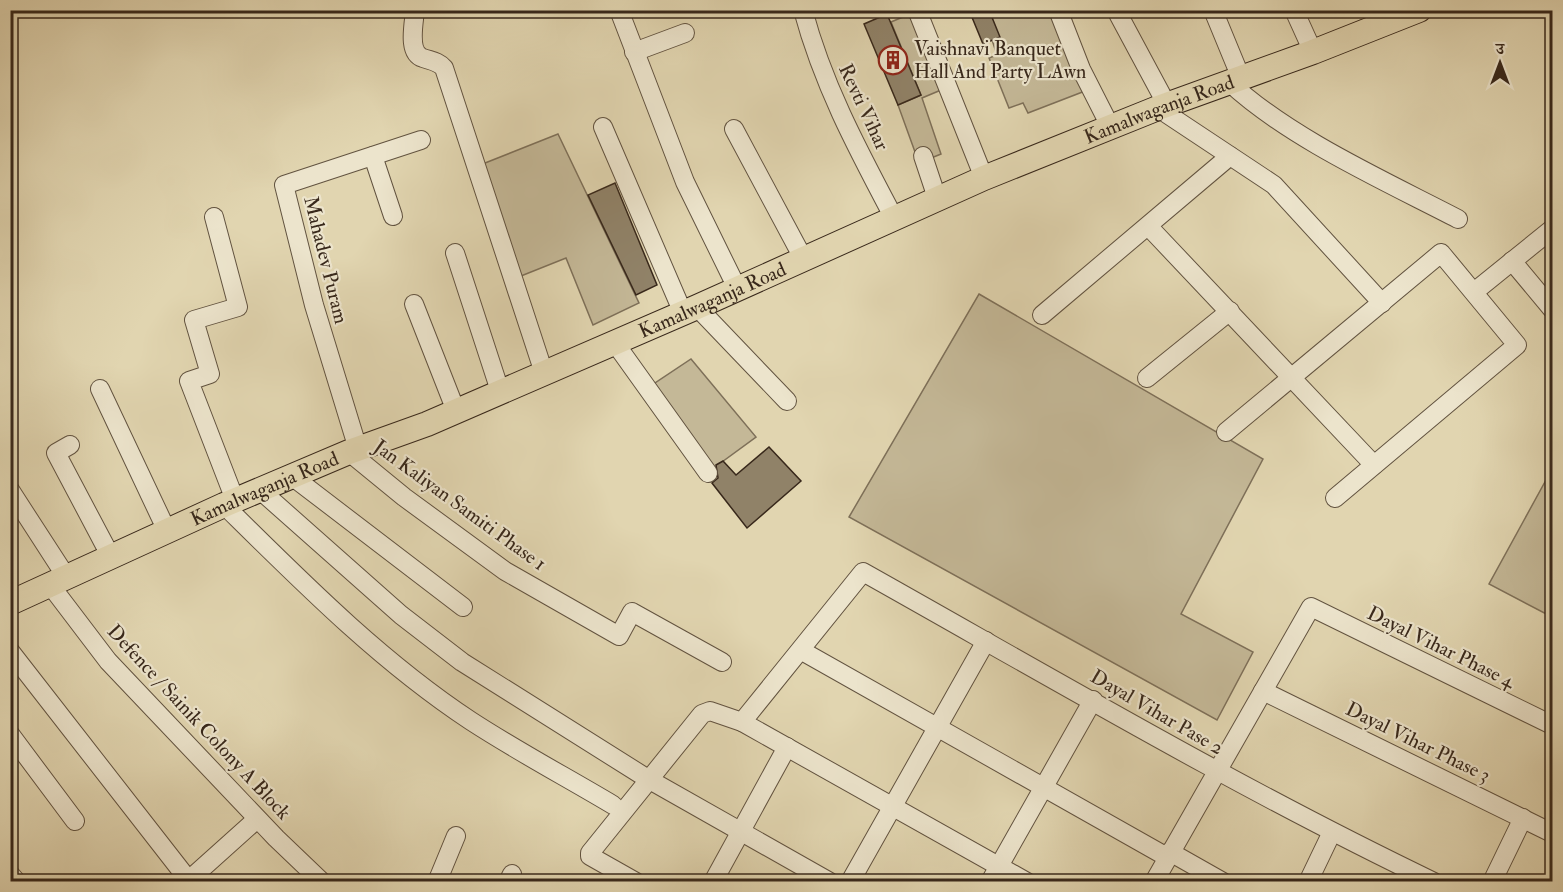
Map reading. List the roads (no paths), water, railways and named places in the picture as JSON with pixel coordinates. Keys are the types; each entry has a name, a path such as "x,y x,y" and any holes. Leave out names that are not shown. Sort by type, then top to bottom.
{"main road":[{"name":"Kamalwaganja Road","path":"10,603 229,503 456,411 615,343 984,178 1162,107 1313,52 1419,10"}],"street":[{"path":"415,10 413,49 419,57 439,62 444,68 544,373"},
{"path":"619,10 685,182 737,288"},
{"name":"Revti Vihar","path":"803,10 837,110 894,218"},
{"path":"916,10 984,178"},
{"path":"1058,10 1081,69 1111,128"},
{"path":"1116,10 1162,107 1230,156 1274,184 1382,303"},
{"path":"1214,10 1235,80 1251,102 1349,162 1458,219"},
{"path":"1294,10 1313,52"},
{"path":"634,52 685,33"},
{"path":"603,127 690,310 787,401"},
{"path":"734,129 803,258"},
{"name":"Mahadev Puram","path":"354,451 284,185 421,140"},
{"path":"373,156 393,216"},
{"path":"923,156 937,198"},
{"path":"1042,315 1149,227 1230,156"},
{"path":"214,217 238,307 194,320 210,374 189,381 229,503 304,585 412,678 471,721 613,805"},
{"path":"1149,227 1293,376 1374,465"},
{"path":"1474,292 1552,229"},
{"path":"455,253 500,392"},
{"path":"1226,432 1441,253 1517,345 1335,498"},
{"path":"1512,261 1552,309"},
{"path":"414,304 456,411"},
{"path":"1147,378 1230,312"},
{"path":"615,343 708,473"},
{"path":"100,389 167,531"},
{"path":"70,446 56,453 111,557"},
{"name":"Jan Kaliyan Samiti Phase 1","path":"354,451 404,497 505,571 619,636 632,612 722,662"},
{"path":"293,477 464,607"},
{"name":"Defence / Sainik Colony A Block","path":"10,490 59,582 108,660 257,819 322,882"},
{"path":"260,490 401,615 462,662 648,779 830,882"},
{"name":"Dayal Vihar Pase 2","path":"802,651 863,572 1093,700 1217,773 1434,882"},
{"name":"Dayal Vihar Phase 4","path":"1263,691 1311,607 1552,725"},
{"path":"850,882 986,641"},
{"path":"10,651 189,881 257,819"},
{"path":"742,722 802,651 1043,787 1222,882"},
{"path":"1154,882 1263,691"},
{"name":"Dayal Vihar Phase 3","path":"1263,691 1552,833"},
{"path":"994,873 1093,700"},
{"path":"636,882 589,854 702,714 710,711 742,722 892,806 994,873 1027,882"},
{"path":"10,734 75,821"},
{"path":"713,882 787,747"},
{"path":"1492,882 1523,818"},
{"path":"1308,882 1332,832"},
{"path":"437,882 456,836"},
{"path":"10,874 17,882"}],"place":[{"name":"Vaishnavi Banquet Hall And Party LAwn","path":"893,60"}]}
